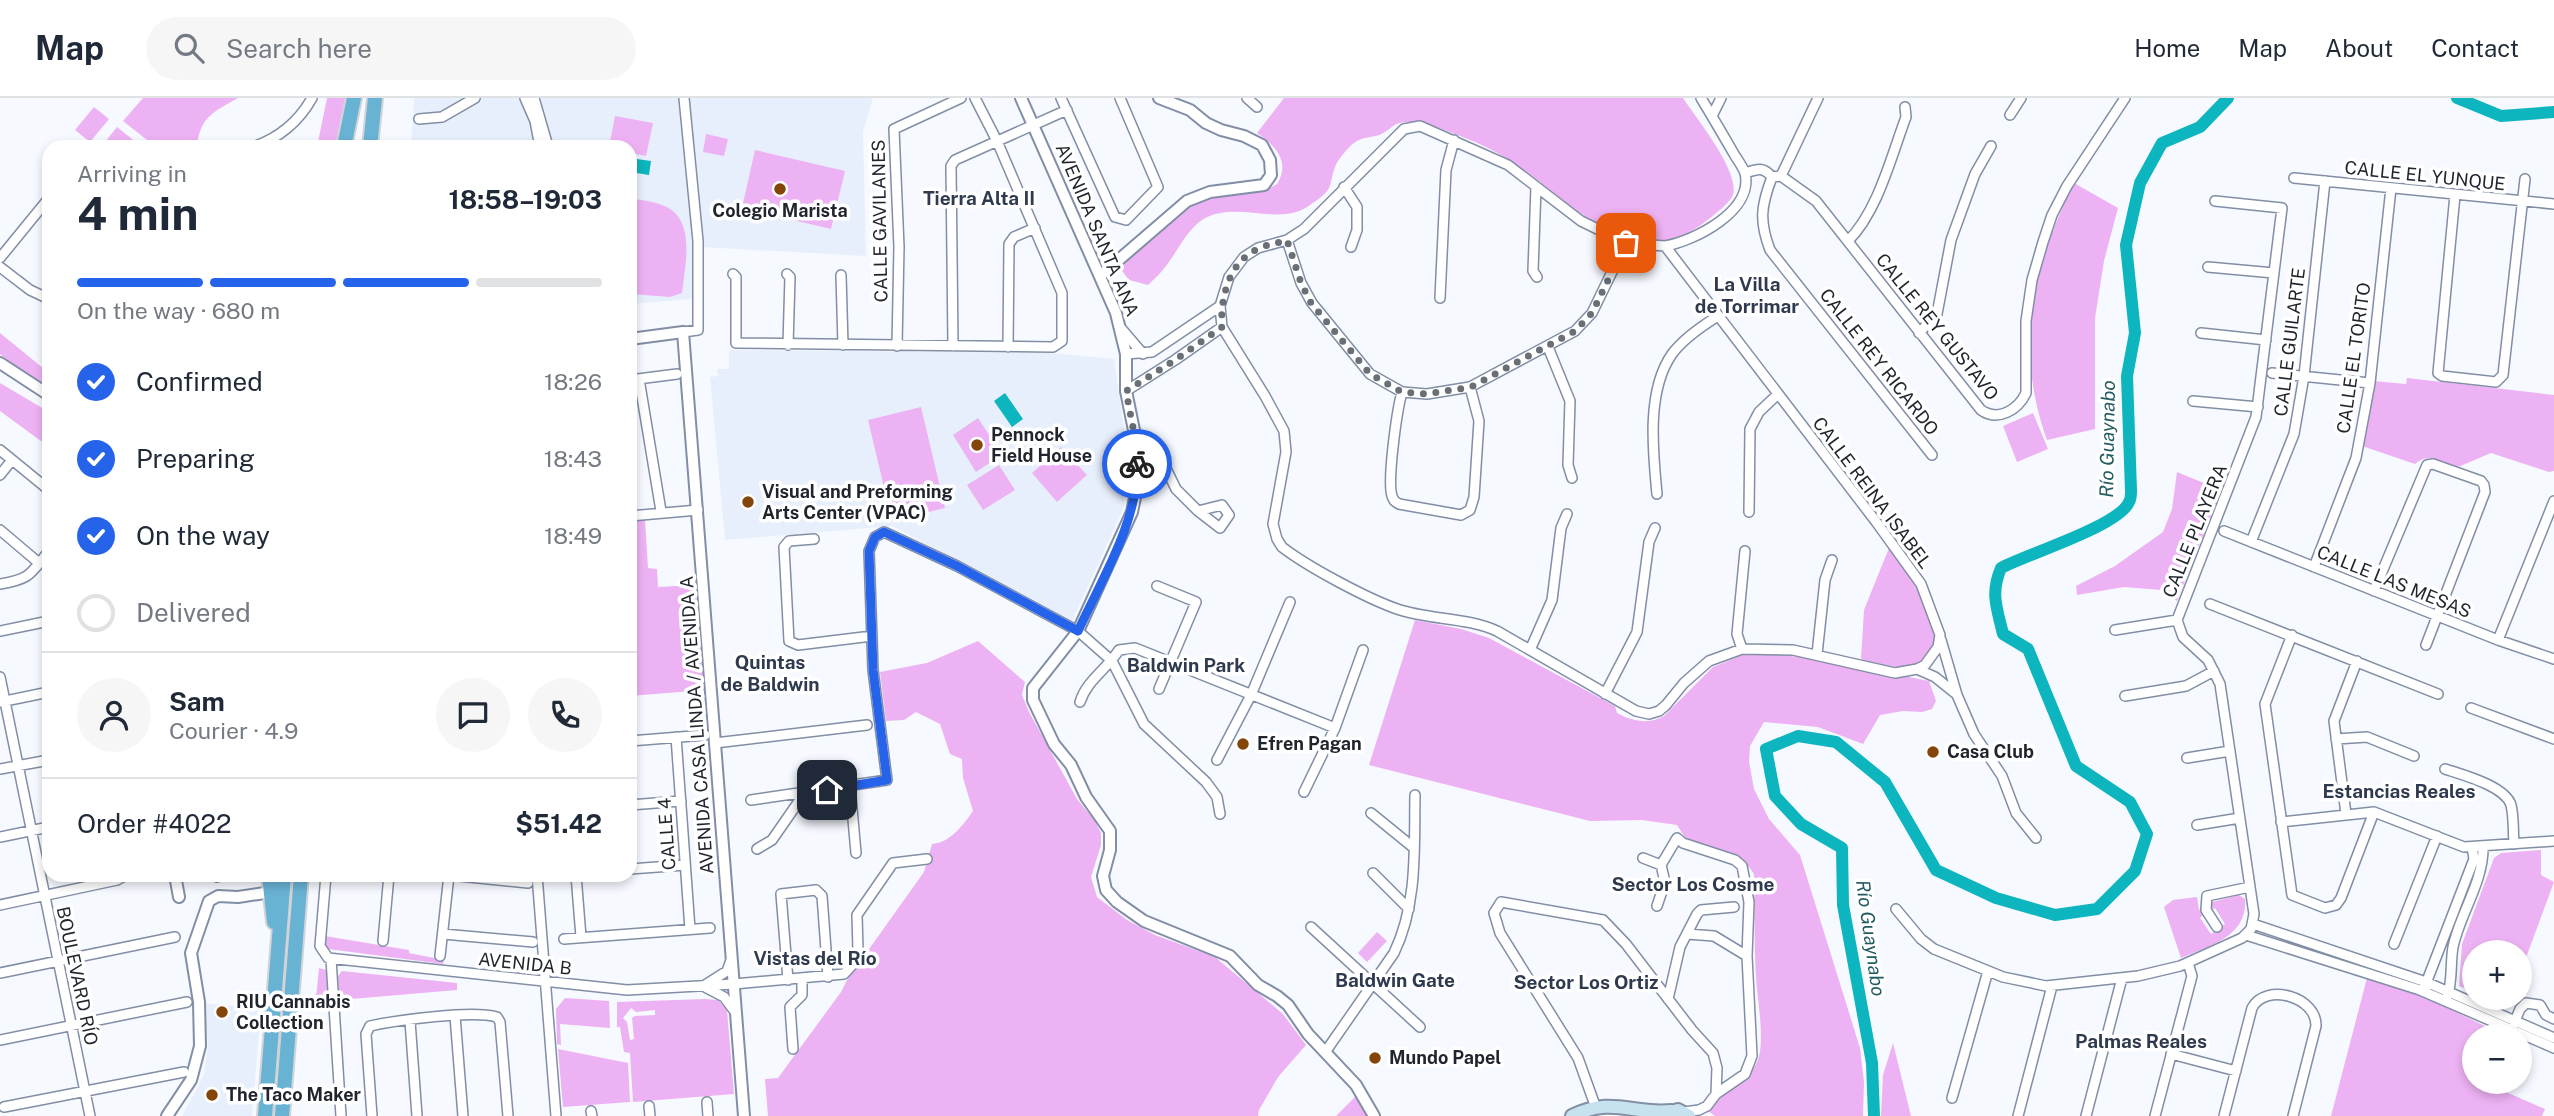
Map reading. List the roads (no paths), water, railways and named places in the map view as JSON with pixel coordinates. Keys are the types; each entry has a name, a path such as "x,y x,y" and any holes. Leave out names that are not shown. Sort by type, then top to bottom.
{"highway":[{"path":"346,140 355,98"},
{"path":"352,140 355,98"},
{"path":"371,140 378,98"},
{"path":"378,98 380,140"},
{"path":"270,882 277,968"},
{"path":"265,1116 283,882"},
{"path":"282,1116 300,882"}],"main road":[{"path":"1572,1116 1617,1105 1647,1111 1687,1114"}],"street":[{"path":"269,140 286,130 302,114 312,98"},
{"path":"419,119 442,117 475,98"},
{"path":"524,98 540,140"},
{"path":"534,98 546,140"},
{"path":"637,338 698,330 698,241 684,98"},
{"name":"CALLE GAVILANES","path":"897,346 899,247 894,129 961,98"},
{"path":"733,274 736,277 736,343 1053,348 1062,341 1062,293 997,141 975,98"},
{"name":"AVENIDA SANTA ANA","path":"1021,98 1116,313 1126,354 1126,391 1136,443 1138,483 1132,512 1078,631 1033,688 1032,700 1054,744 1071,765 1086,797 1110,831 1110,850 1103,876 1106,890 1117,902 1144,921 1230,956 1258,985 1288,1005 1300,1024 1356,1085 1374,1116"},
{"path":"1061,98 1115,217 1126,220 1158,187 1120,98"},
{"path":"1100,276 1187,201 1210,192 1264,184 1271,174 1270,160 1262,145 1244,136 1221,130 1206,123 1190,110 1158,98"},
{"path":"1247,98 1257,107"},
{"path":"1701,98 1745,173 1741,199 1732,211 1692,239 1665,246 1626,243 1580,221 1508,165 1420,127 1404,128 1304,229 1287,240 1258,248 1244,257 1229,277 1220,306 1218,330 1265,396 1284,431 1285,464 1273,524 1277,539 1282,547 1362,594 1396,609 1488,627 1636,711 1649,713 1659,711 1684,683 1709,661 1742,649 1777,648 1817,653 1895,673 1917,669 1934,656 1940,635"},
{"path":"1712,116 1721,98"},
{"name":"CALLE REY RICARDO","path":"1818,98 1764,198 1762,229 1770,250 1932,455"},
{"path":"2010,115 2021,98"},
{"name":"CALLE REY GUSTAVO","path":"1745,173 1765,169 1816,201 1981,410 1994,415 2012,411 2026,393 2028,384 2025,339 2028,303 2037,259 2052,215 2067,186 2125,98"},
{"path":"1848,241 1868,215 1906,117 1905,107"},
{"path":"953,346 951,166 955,160 1067,110"},
{"path":"1440,298 1446,170 1454,140"},
{"path":"1919,333 1937,314 1951,240 1975,173 1990,146"},
{"name":"CALLE EL YUNQUE","path":"2294,178 2554,204"},
{"path":"2455,195 2438,373 2442,376 2490,383 2500,380 2503,375 2525,179"},
{"name":"CALLE GUILARTE","path":"2251,542 2294,434 2304,376 2325,181"},
{"path":"1344,187 1357,207 1357,230 1351,247"},
{"path":"1536,187 1533,271 1537,277"},
{"name":"CALLE EL TORITO","path":"2314,567 2356,458 2370,383 2391,188"},
{"name":"CALLE PLAYERA","path":"2215,201 2282,208 2258,407 2251,432 2177,620 2183,637 2208,660 2220,684 2254,914 2253,924"},
{"path":"0,258 42,207"},
{"path":"1008,347 1009,244 1014,237 1035,228"},
{"path":"1287,240 1301,283 1311,303 1370,374 1402,392 1427,394 1471,387 1575,331 1592,313 1626,243"},
{"name":"CALLE REINA ISABEL","path":"1665,246 1921,584 1940,635 1957,695 1974,734 2002,776 2015,813 2036,838"},
{"path":"0,267 42,296"},
{"path":"2208,267 2274,273"},
{"path":"787,274 790,277 788,345"},
{"path":"841,275 843,345"},
{"path":"1126,354 1152,352 1220,306"},
{"path":"1657,494 1654,405 1661,376 1673,353 1718,316"},
{"path":"1119,326 1143,354"},
{"path":"1126,391 1218,330"},
{"name":"AVENIDA CASA LINDA / AVENIDA A","path":"683,332 744,1116"},
{"path":"2201,332 2266,340"},
{"path":"1548,347 1570,401 1568,465 1572,478"},
{"path":"0,363 42,390"},
{"path":"0,372 42,398"},
{"path":"2272,373 2370,383"},
{"path":"637,380 677,374"},
{"path":"1402,392 1395,425 1392,498 1399,504 1461,515 1470,510 1474,497 1479,421 1471,387"},
{"path":"637,390 661,511"},
{"path":"1749,512 1750,429 1759,412 1778,394"},
{"path":"2193,401 2258,407"},
{"path":"1136,443 1150,443 1156,448 1176,489 1198,511"},
{"path":"0,450 42,484"},
{"path":"0,475 12,460"},
{"path":"2374,591 2427,465 2433,464 2480,481 2485,492 2426,645"},
{"path":"2498,640 2554,501"},
{"path":"637,515 698,510"},
{"path":"1530,650 1552,600 1561,528 1567,514"},
{"path":"1605,694 1637,632 1649,542 1655,528"},
{"path":"0,530 39,563"},
{"name":"CALLE LAS MESAS","path":"2224,531 2498,640 2554,659"},
{"path":"751,800 887,780 873,670 869,551 875,537 884,532 957,566 1078,631 1112,661 1144,724 1206,782 1217,797 1220,814"},
{"path":"814,539 789,541 784,547 789,640 798,645 872,636"},
{"path":"1742,649 1737,634 1745,551"},
{"path":"0,584 22,580 31,574 42,559"},
{"path":"1817,653 1825,580 1832,560"},
{"path":"1157,586 1196,602 1159,689"},
{"path":"1217,761 1251,695 1290,602"},
{"path":"2210,604 2438,694"},
{"path":"2115,630 2177,620"},
{"path":"0,631 42,622"},
{"path":"2292,635 2265,704 2292,895 2325,908 2336,905 2374,812"},
{"path":"1080,702 1084,688 1112,661 1119,650 1135,648 1335,728"},
{"path":"1304,792 1335,728 1363,650"},
{"path":"2346,814 2334,716 2357,661"},
{"path":"1917,669 1935,677 1957,695"},
{"path":"2125,696 2186,686 2214,671"},
{"name":"BOULEVARD RÍO","path":"0,677 2,701 42,881"},
{"path":"2,701 42,693"},
{"path":"2471,708 2554,739"},
{"path":"716,743 867,725"},
{"path":"637,740 705,735"},
{"name":"CALLE 4","path":"676,737 690,929"},
{"path":"2336,739 2367,737 2414,756"},
{"path":"2186,758 2230,751"},
{"path":"0,769 42,761"},
{"path":"2445,768 2505,795 2511,808 2514,844"},
{"path":"850,786 856,853"},
{"path":"757,849 772,839 804,794"},
{"path":"1326,1051 1401,939 1413,882 1415,794"},
{"path":"637,804 681,801"},
{"path":"2281,822 2374,812 2464,848 2554,841"},
{"path":"1371,813 1414,848"},
{"path":"2197,825 2240,818"},
{"path":"0,837 42,829"},
{"path":"2394,944 2437,836"},
{"path":"1657,906 1665,882 1661,864 1677,838 1683,843 1735,860 1742,866 1749,902 1747,956 1752,1056 1745,1074 1716,1094 1707,1106 1687,1114"},
{"path":"2445,1002 2449,992 2452,951 2481,869 2483,846"},
{"path":"2424,987 2474,859 2472,847"},
{"path":"1643,858 1661,864"},
{"path":"788,980 781,894 816,890 822,896 828,977 844,974 855,962 858,951 857,915 893,863 927,859"},
{"path":"637,868 685,865"},
{"path":"1373,873 1409,909"},
{"name":"BOULEVARD RÍO","path":"42,882 90,1116"},
{"path":"0,905 108,882"},
{"path":"176,882 179,897"},
{"path":"325,882 320,946 325,956 331,959 341,1116"},
{"path":"383,941 388,882"},
{"path":"440,956 448,882"},
{"path":"518,882 528,883"},
{"path":"538,882 556,1116"},
{"path":"577,882 581,937"},
{"path":"2217,927 2206,910 2207,896 2250,887"},
{"path":"167,1116 191,1080 200,1046 199,1003 191,953 209,901 218,896 238,897 271,892"},
{"path":"1596,1108 1578,1058 1500,933 1494,918 1496,908 1502,902 1603,920 1626,944 1713,1053 1717,1068 1716,1094"},
{"path":"1668,999 1680,947 1701,910 1734,907"},
{"path":"1896,909 1921,939 1934,949 2025,984 2052,986 2158,972 2188,963 2246,935 2253,924 2424,987 2445,1002 2507,1024"},
{"path":"1311,927 1420,1027"},
{"path":"565,939 710,928"},
{"path":"443,934 533,943"},
{"path":"1687,934 1714,936 1747,956"},
{"path":"2246,935 2449,992 2509,1024"},
{"path":"0,973 175,937"},
{"path":"703,986 727,971 732,958"},
{"name":"AVENIDA B","path":"331,959 626,990 828,977"},
{"path":"2155,1116 2192,976 2188,963"},
{"path":"1952,1098 1988,971"},
{"path":"2086,1116 2122,978"},
{"path":"793,1049 790,1007 802,995 802,979"},
{"path":"703,986 724,997 737,1013"},
{"path":"2018,1116 2052,986"},
{"path":"2224,1116 2252,1008 2257,1000 2271,994 2307,1003 2315,1013 2316,1026 2292,1116"},
{"path":"0,1040 187,1002"},
{"path":"2514,1024 2520,1009 2526,1003 2540,1005 2551,1018 2538,1022 2532,1034 2554,1044"},
{"path":"455,1016 463,1116"},
{"path":"372,1116 366,1034 368,1028 372,1025 455,1016 495,1017 500,1022 508,1116"},
{"path":"410,1021 417,1116"},
{"path":"2171,1054 2236,1070"},
{"path":"4,1107 184,1072"},
{"path":"707,1102 708,1116"}],"water":[{"path":"637,159 651,161 649,175 637,173"},
{"path":"1005,393 1023,419 1012,427 994,401"}],"waterway":[{"name":"Río Guaynabo","path":"1874,1116 1872,1063 1843,905 1842,848 1801,824 1775,796 1766,749 1798,736 1836,742 1885,782 1936,870 1996,898 2055,915 2097,909 2135,871 2147,834 2130,802 2076,766 2028,649 2003,634 1996,601 1996,586 2001,568 2091,530 2122,511 2130,501 2127,376 2135,333 2126,245 2140,183 2162,143 2200,127 2228,98"},
{"name":"Río Guaynabo","path":"2457,98 2501,116 2554,112"}],"place":[{"name":"Colegio Marista","path":"780,189"},
{"name":"Pennock Field House","path":"977,445"},
{"name":"Visual and Preforming Arts Center (VPAC)","path":"748,502"},
{"name":"Efren Pagan","path":"1243,744"},
{"name":"Casa Club","path":"1933,752"},
{"name":"RIU Cannabis Collection","path":"222,1012"},
{"name":"Mundo Papel","path":"1375,1058"},
{"name":"The Taco Maker","path":"212,1095"}],"district":[{"name":"Tierra Alta II","path":"979,198"},
{"name":"La Villa de Torrimar","path":"1747,295"},
{"name":"Baldwin Park","path":"1186,665"},
{"name":"Quintas de Baldwin","path":"770,673"},
{"name":"Estancias Reales","path":"2399,791"},
{"name":"Sector Los Cosme","path":"1693,884"},
{"name":"Vistas del Río","path":"815,958"},
{"name":"Baldwin Gate","path":"1395,980"},
{"name":"Sector Los Ortiz","path":"1586,982"},
{"name":"Palmas Reales","path":"2141,1041"}]}
